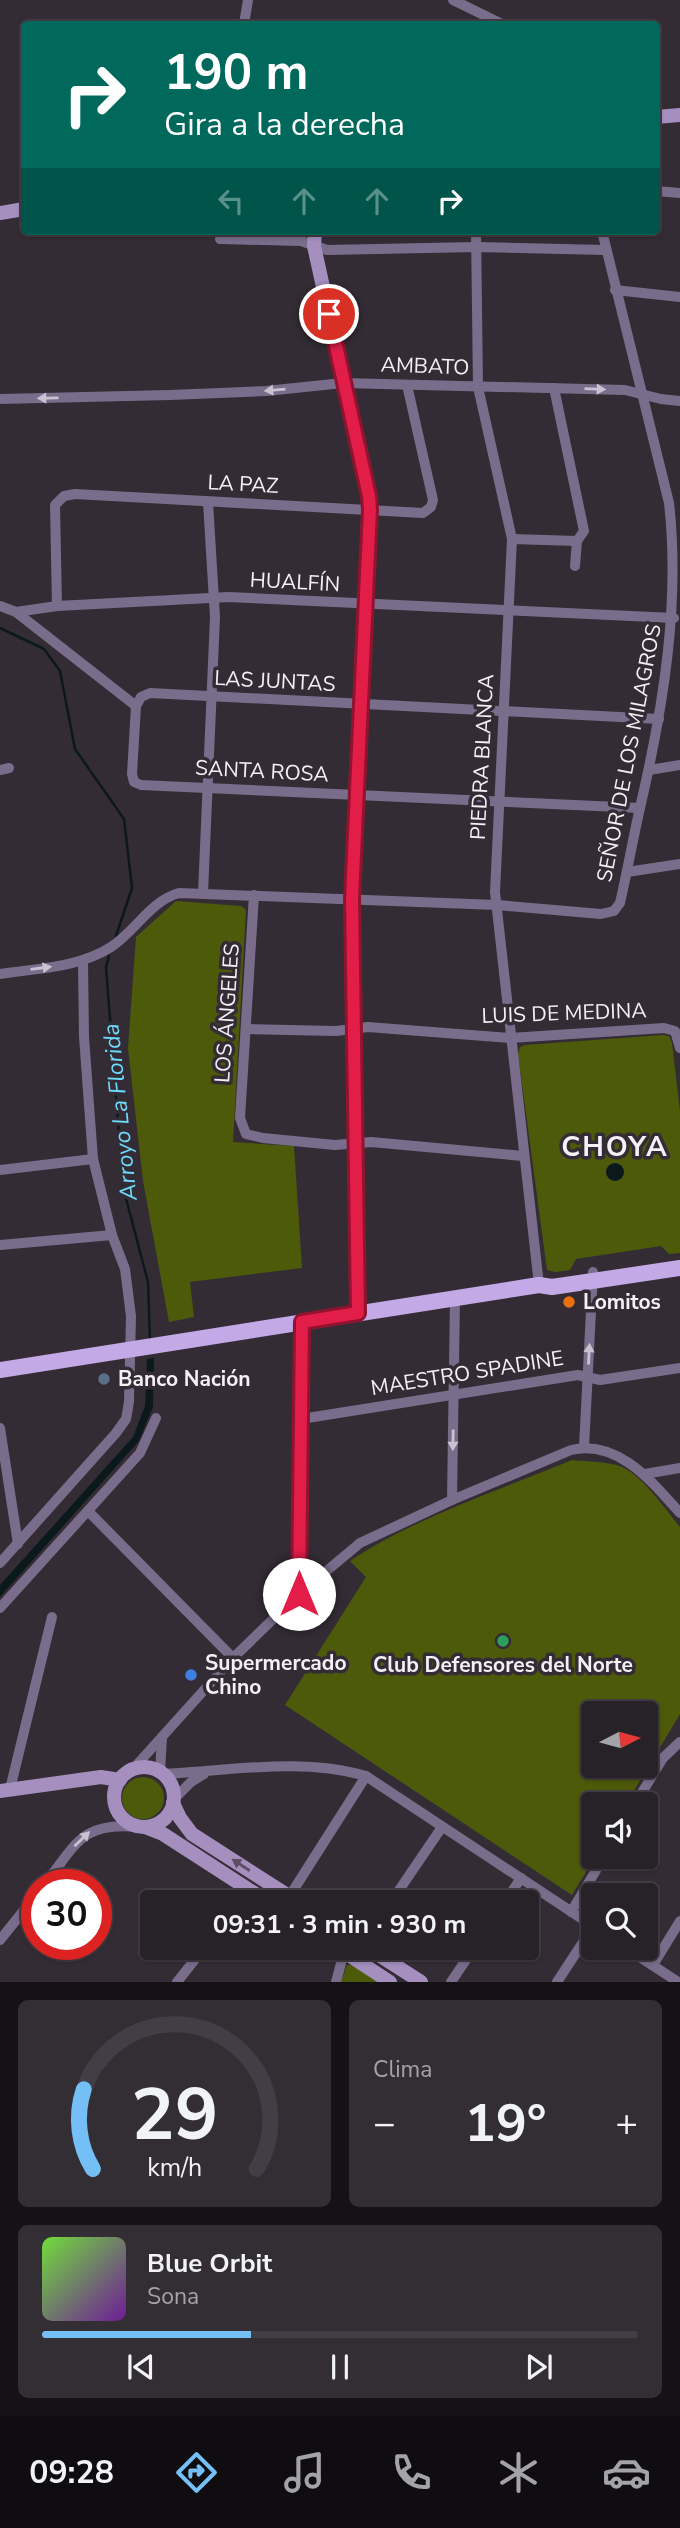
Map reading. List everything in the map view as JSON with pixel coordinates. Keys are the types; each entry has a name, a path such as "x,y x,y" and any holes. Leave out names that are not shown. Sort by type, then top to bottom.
{"main road":[{"path":"0,1370 539,1285 552,1287 680,1259"},
{"path":"593,1277 680,1268"}],"street":[{"path":"244,21 248,0"},
{"path":"453,0 496,21"},
{"path":"660,117 680,115"},
{"path":"660,191 680,193"},
{"path":"0,214 21,210"},
{"name":"PIEDRA BLANCA","path":"476,235 478,387 512,539 495,892 539,1285"},
{"name":"SEÑOR DE LOS MILAGROS","path":"497,905 601,914 614,911 620,903 659,719 675,664 677,563 674,503 642,395 602,235"},
{"path":"315,238 327,250 476,247 605,250"},
{"path":"220,239 301,241 315,238"},
{"path":"315,238 370,510 352,898 358,1313"},
{"path":"615,290 680,297"},
{"name":"AMBATO","path":"0,399 266,391 343,383 625,390 680,401"},
{"name":"LA PAZ","path":"57,606 55,506 64,496 75,494 423,513 431,507 433,500 407,385"},
{"path":"554,388 584,531 577,541 575,566"},
{"path":"203,893 215,617 208,502"},
{"path":"512,539 577,541"},
{"name":"HUALFÍN","path":"0,606 16,612 57,606 229,597 674,618"},
{"path":"16,612 138,702"},
{"name":"LAS JUNTAS","path":"138,702 150,693 659,719"},
{"name":"SANTA ROSA","path":"138,702 132,774 134,782 141,785 640,808"},
{"path":"649,770 680,765"},
{"path":"627,872 680,864"},
{"path":"0,974 83,962 114,946 148,912 170,895 179,893 497,905"},
{"name":"LOS ÁNGELES","path":"254,895 240,1118 246,1133 263,1138 335,1145 354,1143"},
{"path":"0,1563 116,1433 125,1419 129,1402 136,1348 125,1269 112,1235 93,1159 84,1037 83,962"},
{"name":"LUIS DE MEDINA","path":"246,1030 336,1031 368,1027 510,1038 664,1028 674,1031 680,1048"},
{"path":"354,1143 371,1142 523,1156"},
{"path":"0,1170 93,1159"},
{"path":"0,1245 112,1235"},
{"path":"583,1447 593,1277"},
{"path":"452,1500 455,1298"},
{"path":"299,1594 302,1322"},
{"name":"MAESTRO SPADINE","path":"300,1419 578,1375 600,1380 680,1368"},
{"path":"0,1608 139,1453 156,1418"},
{"path":"0,1428 18,1544"},
{"path":"248,1889 163,1834 123,1819 118,1812 114,1796 120,1780 233,1658 299,1594 360,1544 452,1500 583,1447 626,1460 645,1474 680,1513"},
{"path":"645,1474 680,1468"},
{"path":"88,1511 233,1658"},
{"path":"52,1616 5,1790 101,1777 120,1780"},
{"path":"162,1737 161,1773 171,1786 173,1801 180,1818 192,1834 280,1890"},
{"path":"642,1792 663,1758 679,1744"},
{"path":"133,1769 147,1768 161,1773 207,1773 293,1766 332,1768 366,1776 581,1919"},
{"path":"57,1869 81,1838 90,1831 110,1825 141,1827 163,1820 173,1801 191,1782 207,1773"},
{"path":"299,1890 366,1776"},
{"path":"399,1890 442,1827"},
{"path":"571,1912 597,1869"},
{"path":"512,1890 520,1878"},
{"path":"2,1935 21,1913"},
{"path":"653,1965 680,1921"},
{"path":"557,1982 581,1945"},
{"path":"177,1982 194,1960"},
{"path":"336,1982 342,1960"},
{"path":"360,1960 390,1982"},
{"path":"387,1960 421,1982"},
{"path":"451,1982 466,1960"},
{"path":"645,1960 666,1979 678,1982"}],"green space":[{"path":"176,901 241,906 246,910 233,1142 294,1146 302,1268 190,1282 194,1317 169,1322 143,1181 128,1048 136,937"},
{"path":"669,1036 672,1043 680,1111 680,1253 669,1254 661,1246 576,1259 570,1270 547,1270 518,1054 520,1047"},
{"name":"Club Defensores del Norte","path":"572,1460 616,1465 630,1471 646,1485 680,1527 680,1714 658,1751 658,1701 581,1701 581,1778 642,1778 633,1792 581,1792 581,1869 588,1869 572,1895 285,1705 366,1577 350,1561 402,1531"},
{"path":"143,1777 158,1783 164,1798 158,1813 143,1819 128,1813 122,1798 128,1783"},
{"path":"347,1965 353,1965 380,1982 341,1982"}],"shaded area":[{"path":"611,1163 619,1163 624,1172 622,1179 611,1181 606,1176 606,1168"},
{"path":"154,1358 153,1407 139,1441 0,1597 0,1585 133,1437 145,1406 147,1359"}],"waterway":[{"name":"Arroyo La Florida","path":"0,628 44,649 60,671 75,749 124,819 132,888 116,936"},
{"name":"Arroyo La Florida","path":"109,956 106,967 123,1187 148,1282 150,1341"}],"place":[{"name":"Lomitos","path":"569,1302"},
{"name":"Banco Nación","path":"104,1379"},
{"name":"Club Defensores del Norte","path":"503,1641"},
{"name":"Supermercado Chino","path":"191,1675"}],"district":[{"name":"CHOYA","path":"615,1147"}],"route":[{"path":"299,1594 302,1322 358,1313 352,898 370,510 329,314"}]}
